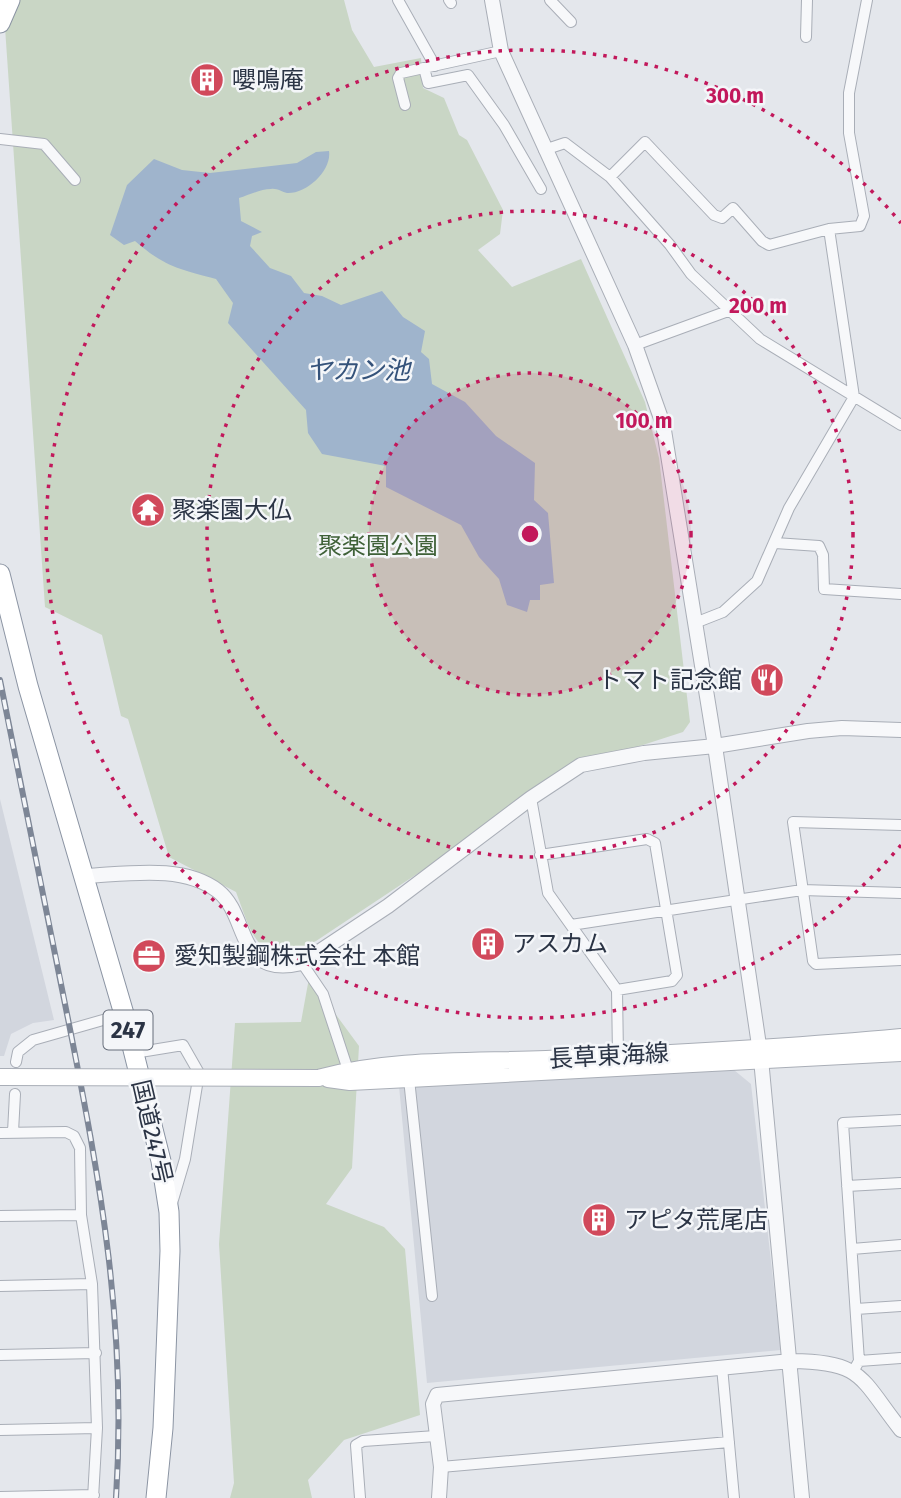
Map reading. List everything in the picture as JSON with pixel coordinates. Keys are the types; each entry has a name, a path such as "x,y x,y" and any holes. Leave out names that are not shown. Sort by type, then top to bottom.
{"highway":[{"path":"0,23 10,0"},
{"name":"国道247号","path":"0,574 29,686 124,1014 161,1161 169,1212 163,1428 156,1498"}],"main road":[{"name":"長草東海線","path":"0,1077 318,1077 350,1082 760,1053 901,1038"},
{"name":"長草東海線","path":"318,1077 348,1070 618,1056 901,1053"}],"street":[{"path":"492,0 501,51 635,345 663,424 715,746 760,1053 802,1498"},
{"path":"550,0 571,22"},
{"path":"806,37 807,0"},
{"path":"610,177 645,142 714,215 722,218 733,208 762,241 769,245 829,229 860,226 864,215 849,133 849,93 867,0"},
{"path":"399,1 429,67 428,83 468,75 504,125 541,189"},
{"path":"405,105 398,78 401,73 501,51"},
{"path":"0,139 44,144 75,180"},
{"path":"544,150 565,143 610,177 670,245 691,274 760,339 901,425"},
{"path":"695,623 723,612 757,581 789,508 854,397 829,229"},
{"path":"635,345 728,311"},
{"path":"775,543 818,547 823,555 824,589 901,594"},
{"path":"86,876 149,873 191,878 219,891 224,897 250,950 274,965 302,964 388,906 530,798 581,765 644,752 715,746 832,728 901,730"},
{"path":"530,798 548,892 617,990 618,1056"},
{"path":"901,825 793,822 816,964 901,960"},
{"path":"540,855 652,840 655,843 677,975 672,981 617,990"},
{"path":"571,925 802,890 901,893"},
{"path":"302,964 323,994 348,1070"},
{"path":"16,1062 18,1052 33,1040 124,1014"},
{"path":"134,1053 183,1045 199,1073 185,1159 169,1212"},
{"path":"409,1079 432,1296"},
{"path":"13,1132 15,1094"},
{"path":"901,1120 843,1124 856,1309 857,1365 901,1430"},
{"path":"0,1132 66,1132 74,1136 80,1148 81,1215 92,1284 97,1428 94,1497 0,1497"},
{"path":"847,1186 901,1183"},
{"path":"0,1216 81,1215"},
{"path":"852,1249 901,1245"},
{"path":"0,1286 92,1284"},
{"path":"856,1309 901,1306"},
{"path":"0,1355 96,1353"},
{"path":"439,1498 440,1467 433,1404 437,1395 791,1361 857,1365 901,1358"},
{"path":"722,1367 734,1498"},
{"path":"0,1430 97,1428"},
{"path":"360,1498 355,1445 363,1441 436,1436"},
{"path":"440,1467 729,1441"}],"shaded area":[{"path":"0,799 54,1020 33,1023 11,1034 4,1056 0,1056"},
{"name":"アピタ荒尾店","path":"734,1070 751,1084 781,1350 427,1383 399,1086"}],"green space":[{"name":"聚楽園公園","path":"11,0 344,0 352,30 374,67 421,58 423,88 444,98 459,135 467,140 503,210 500,234 478,250 512,287 581,259 645,402 659,458 690,722 683,732 581,765 316,941 297,949 270,950 261,945 248,924 236,892 169,857 128,719 121,716 102,635 45,607 4,13"},
{"path":"309,978 359,1046 352,1168 326,1204 384,1227 405,1249 420,1415 344,1440 308,1480 312,1498 230,1498 234,1483 219,1244 235,1023 301,1022"}],"water":[{"name":"ヤカン池","path":"329,151 327,166 317,180 302,190 287,193 267,189 239,198 241,221 262,232 252,236 250,246 270,268 291,276 304,293 322,296 341,305 382,291 403,317 425,331 421,352 429,359 432,384 465,402 496,436 535,463 534,500 548,513 554,583 540,585 540,600 530,600 527,612 507,605 499,579 479,557 461,525 386,487 386,466 322,454 308,433 306,410 228,323 233,303 216,279 173,266 135,241 124,245 110,235 127,185 154,159 182,170 210,173 297,163 316,152"}],"railway":[{"path":"0,680 101,1198 118,1374 116,1498"}],"place":[{"name":"嚶鳴庵","path":"207,80"},
{"name":"聚楽園大仏","path":"148,510"},
{"name":"トマト記念館","path":"767,680"},
{"name":"アスカム","path":"488,944"},
{"name":"愛知製鋼株式会社 本館","path":"149,956"},
{"name":"アピタ荒尾店","path":"599,1220"}]}
